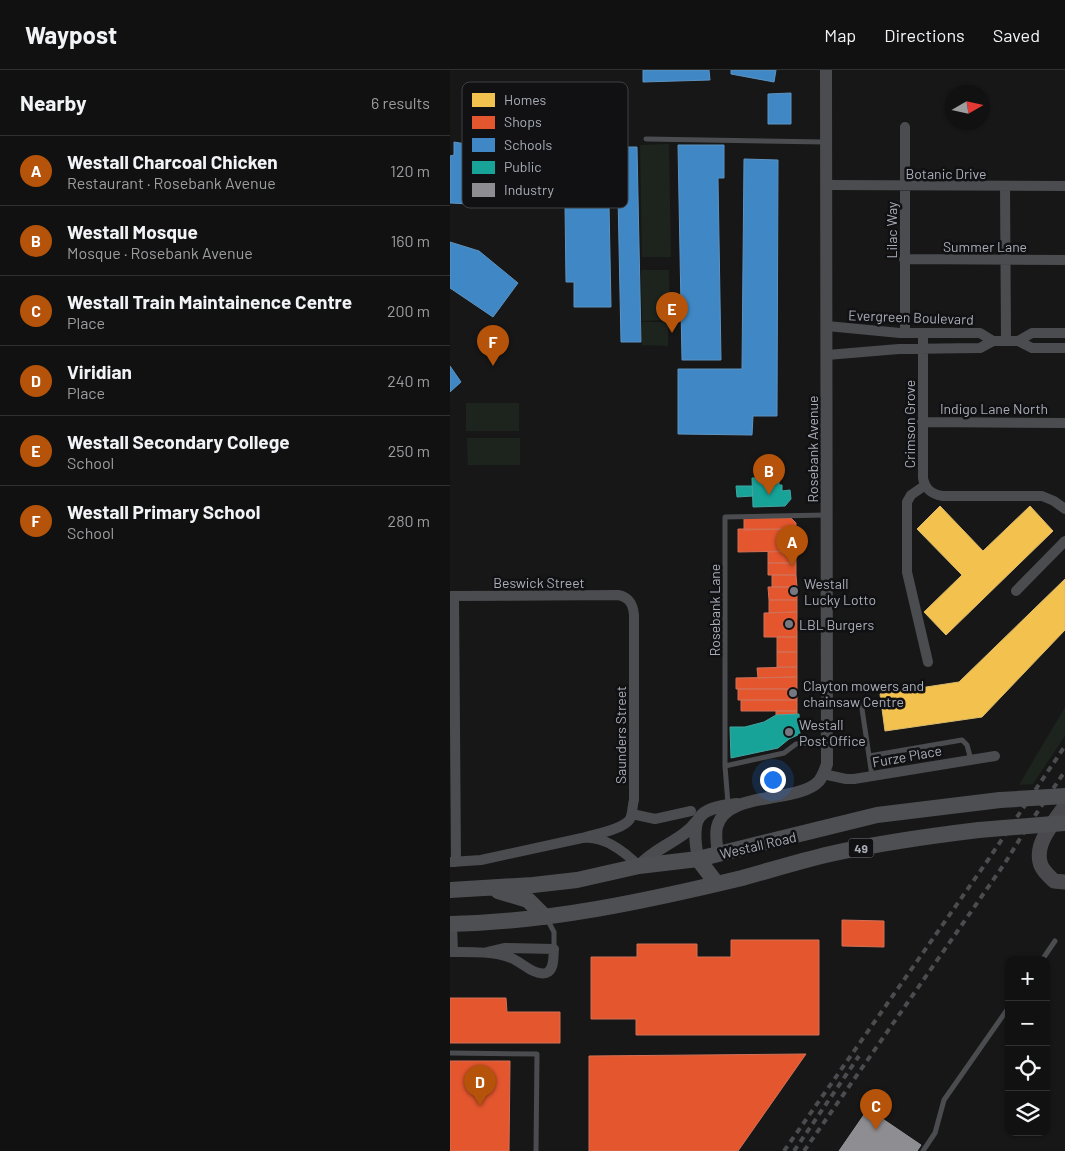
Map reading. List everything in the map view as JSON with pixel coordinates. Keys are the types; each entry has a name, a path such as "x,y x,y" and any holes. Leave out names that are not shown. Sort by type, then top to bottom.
{"main road":[{"name":"Westall Road","path":"450,890 577,880 639,866 698,859 877,815 1000,800 1065,796"},
{"path":"1065,806 1044,838 1039,854 1040,864 1054,881 1065,882"},
{"name":"Westall Road","path":"451,924 545,917 631,903 717,884 829,854 892,842 979,830 1065,823"},
{"path":"717,884 718,854"},
{"path":"698,859 717,884"},
{"path":"488,888 528,900 545,917"}],"street":[{"name":"Rosebank Avenue","path":"823,774 827,764 826,70"},
{"name":"Lilac Way","path":"905,128 905,333"},
{"name":"Botanic Drive","path":"827,185 1065,186"},
{"path":"1005,187 1006,341"},
{"name":"Summer Lane","path":"904,259 1065,260"},
{"name":"Evergreen Boulevard","path":"827,326 923,334 980,333 993,341"},
{"name":"Evergreen Boulevard","path":"1018,341 1032,333 1065,333"},
{"name":"Crimson Grove","path":"923,334 922,422 924,486 932,493 942,496 1042,496 1054,501 1065,509"},
{"name":"Evergreen Boulevard","path":"827,356 923,348 980,348 993,341 1018,341 1032,348 1065,348"},
{"name":"Indigo Lane North","path":"922,422 1065,423"},
{"path":"924,486 912,495 907,502 906,565 928,662"},
{"path":"1016,591 1065,541"},
{"name":"Beswick Street","path":"452,596 618,595 628,599"},
{"path":"452,596 453,862 481,860 582,838 621,827 628,822 632,810 655,819 695,815 718,806 747,803 808,788 819,781 823,774"},
{"name":"Saunders Street","path":"628,599 633,606 634,615 634,800 632,810"},
{"name":"Furze Place","path":"823,774 850,780 995,756"},
{"path":"718,854 716,831 719,822 728,811 747,803"},
{"path":"582,838 594,837 604,840 626,854 639,866 646,857 688,832 695,815"},
{"path":"695,815 698,859"},
{"path":"451,924 451,952 487,952 504,948 554,949 552,967 549,972 544,973 536,973 508,957 487,952"}],"lane":[{"path":"646,139 826,142"},
{"name":"Rosebank Lane","path":"728,805 725,766 725,517 827,515"},
{"path":"861,702 872,776"},
{"path":"869,756 962,740 967,745 971,760"},
{"path":"725,766 784,753 796,744 827,741"},
{"path":"545,917 552,924 554,949"},
{"path":"1045,956 1055,941"},
{"path":"922,1151 935,1133 944,1100 1005,1013"},
{"path":"450,1053 537,1054 536,1151"}],"shaded area":[{"path":"669,144 671,257 642,257 640,145"},
{"path":"641,270 669,270 670,320 642,321"},
{"path":"642,322 668,322 668,346 642,345"},
{"path":"466,403 519,403 519,431 466,431"},
{"path":"467,438 520,438 520,465 468,465"},
{"path":"1065,707 1065,736 1033,784 1019,785"}],"building: Homes":[{"path":"940,506 983,551 1030,506 1053,531 946,635 924,612 962,575 917,529"},
{"path":"1065,579 1065,630 982,717 885,731 880,694 959,682"}],"building: Shops":[{"path":"744,518 791,518 796,523 796,529 744,530"},
{"path":"738,529 796,529 796,551 738,552"},
{"path":"796,551 796,563 768,563 768,552"},
{"path":"768,563 796,563 796,575 768,575"},
{"path":"772,575 796,575 797,587 772,587"},
{"path":"768,587 797,587 797,600 769,600"},
{"path":"769,600 797,600 797,612 769,613"},
{"path":"797,612 797,637 764,637 764,613"},
{"path":"777,637 797,637 797,652 777,652"},
{"path":"777,652 797,652 797,667 777,667"},
{"path":"797,667 797,677 758,678 757,668"},
{"path":"797,677 797,689 736,689 736,678"},
{"path":"738,689 797,689 797,700 738,700"},
{"path":"741,700 797,700 797,711 741,711"},
{"path":"776,711 797,711 797,714 776,715"},
{"path":"842,920 884,921 884,947 842,946"},
{"path":"731,940 819,940 819,1035 636,1035 636,1019 591,1019 591,957 637,957 637,944 697,944 697,957 731,957"},
{"path":"450,998 506,998 507,1012 560,1012 560,1043 450,1043"},
{"path":"806,1054 738,1151 589,1151 589,1056"},
{"path":"450,1061 510,1061 509,1151 450,1151"}],"building: Schools":[{"path":"643,70 709,70 710,80 643,82"},
{"path":"731,70 776,70 774,82 731,74"},
{"path":"791,93 791,124 768,124 768,94"},
{"path":"454,142 462,143 462,204 450,203 450,156 454,155"},
{"path":"678,145 724,145 724,178 718,178 721,360 682,360"},
{"path":"628,147 637,147 641,342 621,342 618,208 628,208"},
{"path":"744,159 778,160 777,416 753,416 752,435 678,434 678,369 742,369"},
{"path":"565,208 609,208 611,307 574,307 574,282 566,282"},
{"path":"450,242 479,251 518,283 493,317 450,288"},
{"path":"450,366 461,382 450,392"}],"building: Public":[{"path":"776,477 776,480 779,480 779,485 782,485 782,491 790,490 791,499 785,506 753,507 752,478"},
{"path":"736,486 752,486 753,496 737,497"},
{"path":"799,714 800,734 789,739 778,748 731,758 730,727 745,727 764,722 776,715"}],"building: Industry":[{"path":"868,1109 921,1145 917,1151 839,1151"}],"railway":[{"path":"784,1151 988,860 1065,746"},
{"path":"804,1151 1005,863 1065,771"},
{"path":"794,1151 859,1056"}],"place":[{"name":"Westall Secondary College","path":"672,333"},
{"name":"Westall Primary School","path":"493,366"},
{"name":"Westall Mosque","path":"769,495"},
{"name":"Westall Charcoal Chicken","path":"792,566"},
{"name":"Westall Lucky Lotto","path":"794,591"},
{"name":"LBL Burgers","path":"789,624"},
{"name":"Clayton mowers and chainsaw Centre","path":"793,693"},
{"name":"Westall Post Office","path":"789,732"},
{"name":"Viridian","path":"480,1106"},
{"name":"Westall Train Maintainence Centre","path":"876,1130"}]}
